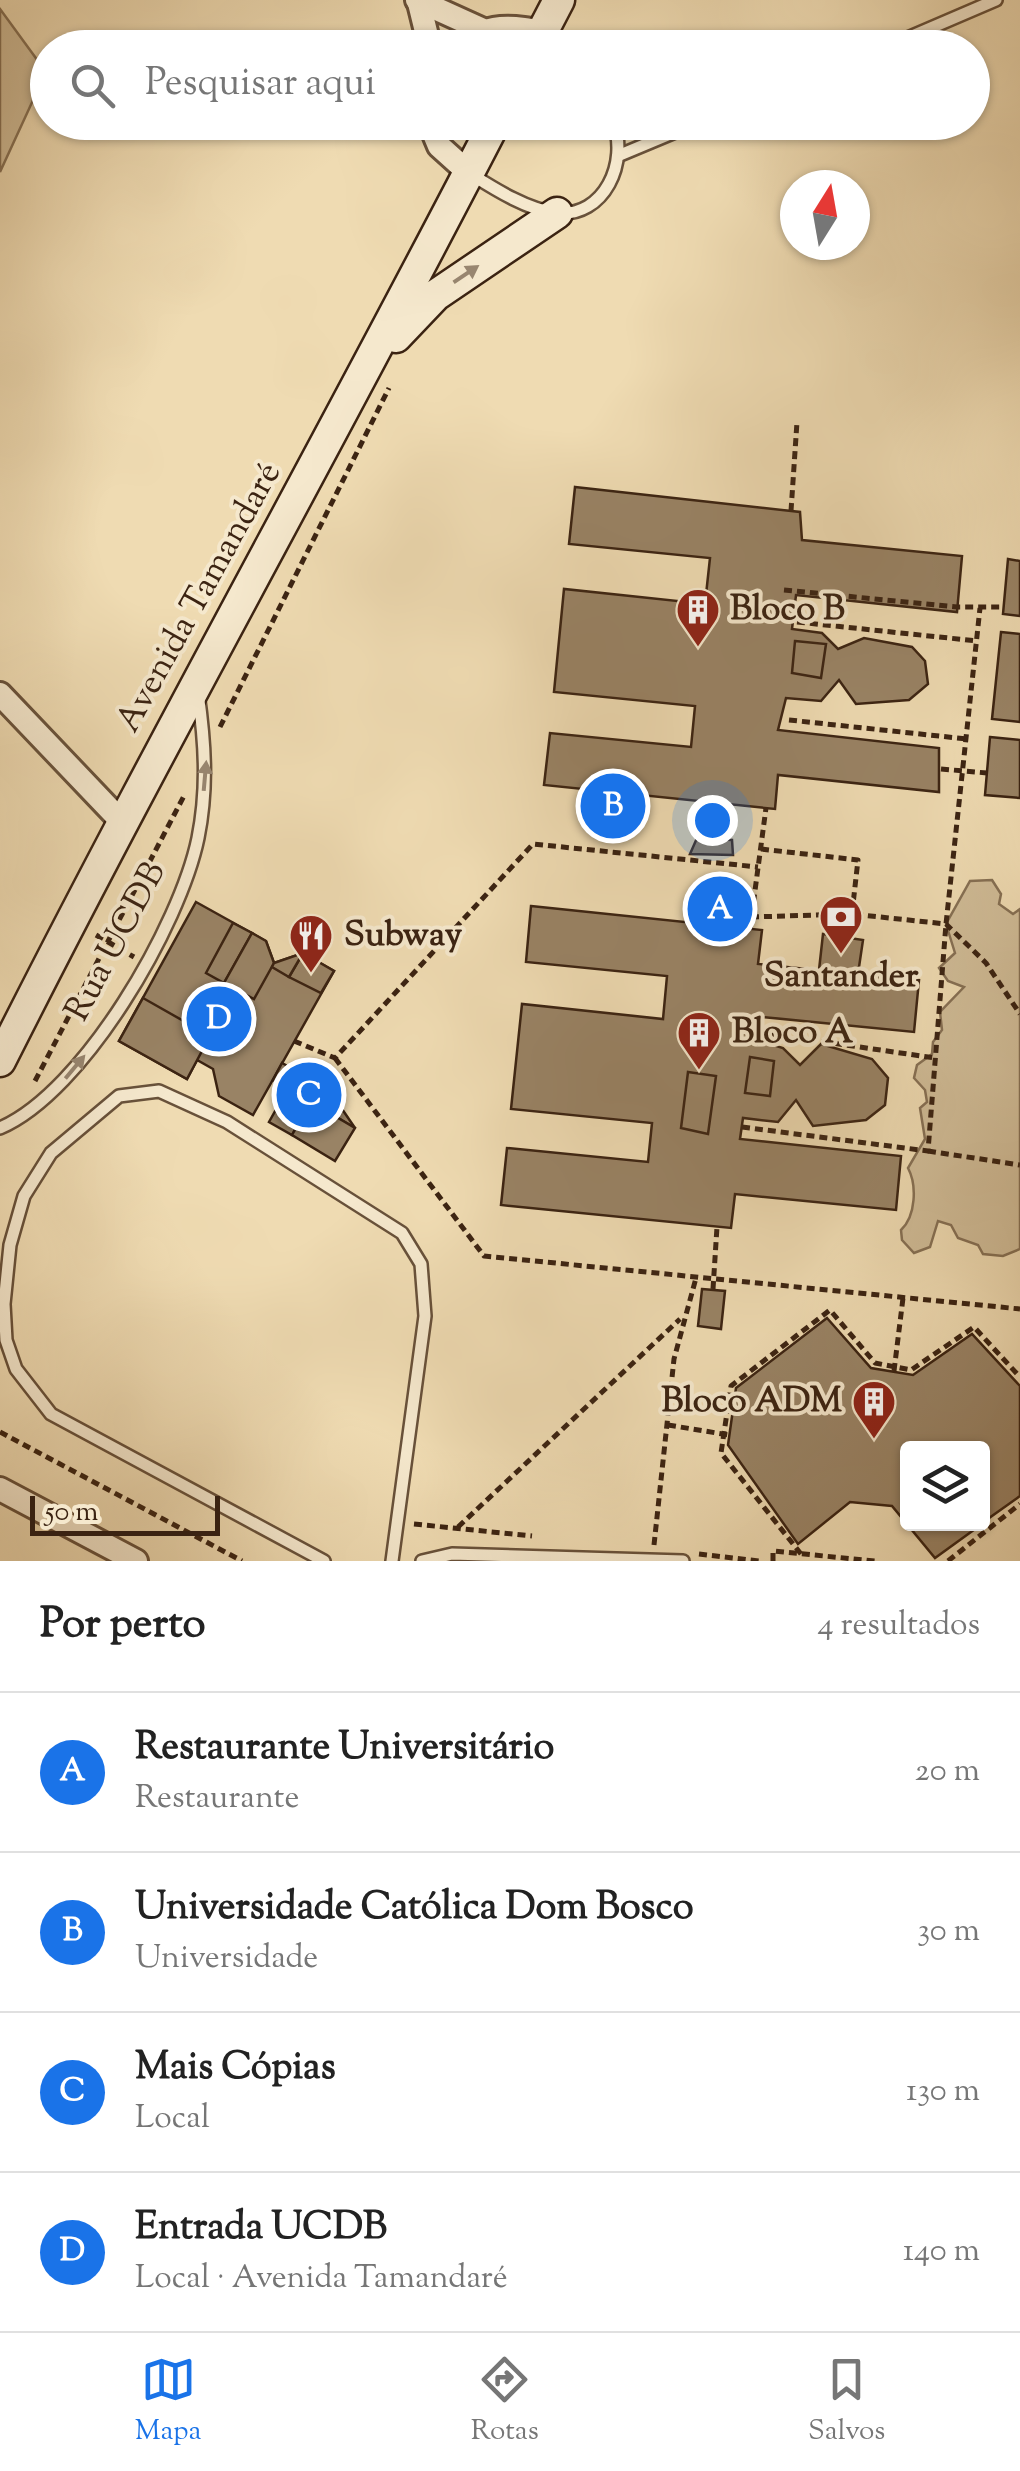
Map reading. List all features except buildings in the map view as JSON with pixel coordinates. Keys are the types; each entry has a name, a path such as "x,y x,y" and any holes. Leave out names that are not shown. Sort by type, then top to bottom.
{"main road":[{"path":"550,30 559,0"},
{"name":"Avenida Tamandaré","path":"0,1061 120,822 370,364 486,140"},
{"path":"370,364 436,295 557,213"}],"street":[{"path":"418,1 482,28 513,26 521,30"},
{"path":"418,1 425,30"},
{"path":"436,140 469,173"},
{"path":"0,694 120,822"},
{"path":"0,1489 136,1561"}],"lane":[{"path":"926,30 996,0"},
{"path":"469,173 498,191 557,213 600,198 620,154 617,140"},
{"path":"620,154 655,140"},
{"name":"Rua UCDB","path":"0,1128 56,1089 111,1024 185,886 198,836 207,754 197,681"},
{"path":"324,1561 51,1414 16,1369 6,1340 8,1264 24,1196 50,1153 82,1122 120,1096 159,1091 227,1122 402,1233 421,1264 425,1316 392,1561"},
{"path":"422,1561 449,1557 684,1561"}],"path":[{"path":"791,511 797,422"},
{"path":"784,590 1004,607"},
{"path":"928,1151 946,924 980,608"},
{"path":"797,622 977,641"},
{"path":"789,720 967,739"},
{"path":"941,769 987,773"},
{"path":"750,928 766,808"},
{"path":"335,1058 533,844 758,867"},
{"path":"761,848 858,860 852,914"},
{"path":"752,917 852,914 946,924 986,963 1020,1014"},
{"path":"71,920 144,962"},
{"path":"757,1032 935,1058"},
{"path":"294,1041 335,1058 484,1256 1020,1309"},
{"path":"742,1127 1020,1164"},
{"path":"713,1290 717,1227"},
{"path":"668,1551 654,1550 682,1317 696,1278"},
{"path":"894,1369 903,1298"},
{"path":"801,1554 721,1453 731,1386 830,1310 875,1364 911,1370 974,1327 1020,1377"},
{"path":"458,1527 682,1317"},
{"path":"668,1424 726,1434"},
{"path":"0,1432 242,1561"},
{"path":"948,1561 1020,1504"},
{"path":"773,1561 773,1551 875,1561"},
{"path":"694,1561 696,1554 760,1561"}],"shaded area":[{"path":"0,9 30,50 30,107 0,172"},
{"path":"992,880 1001,894 999,904 1013,914 1020,909 1020,1249 1003,1256 983,1254 978,1245 958,1238 951,1225 938,1221 930,1247 914,1253 902,1240 901,1230 910,1217 914,1200 908,1168 925,1139 920,1108 927,1102 925,1090 914,1078 917,1065 932,1054 933,1042 942,1030 940,1012 964,987 948,981 939,968 955,953 946,924 970,881"}],"place":[{"name":"Bloco B","path":"698,648"},
{"name":"Universidade Católica Dom Bosco","path":"613,806"},
{"name":"Restaurante Universitário","path":"720,909"},
{"name":"Santander","path":"841,955"},
{"name":"Subway","path":"311,974"},
{"name":"Entrada UCDB","path":"219,1019"},
{"name":"Bloco A","path":"699,1071"},
{"name":"Mais Cópias","path":"309,1095"},
{"name":"Bloco ADM","path":"874,1440"}]}
